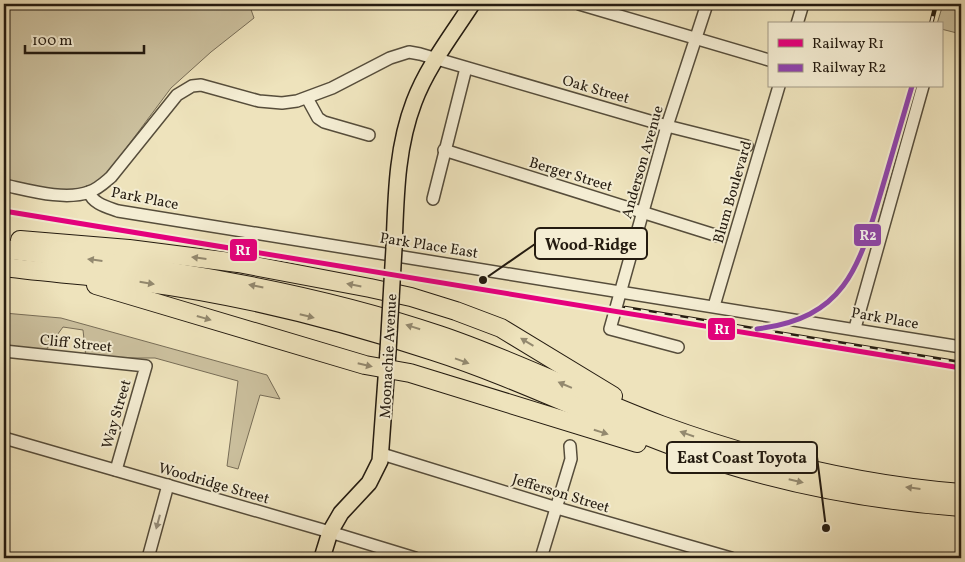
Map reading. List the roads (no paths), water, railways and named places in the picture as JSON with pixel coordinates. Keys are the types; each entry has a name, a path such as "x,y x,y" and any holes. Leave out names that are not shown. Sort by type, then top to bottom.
{"highway":[{"path":"4,239 129,249 238,263 391,292 459,312 501,328 658,424"},
{"path":"4,249 192,274 268,289 362,312 454,340 658,424 721,445 807,468 893,486 961,493"},
{"path":"4,267 82,277 143,282 266,306 369,331 495,373 680,448 766,474"},
{"path":"82,277 100,287 358,363 387,360 410,373 683,456 845,493 903,502 961,507"}],"main road":[{"name":"Moonachie Avenue","path":"322,558 330,532 340,513 370,483 382,454 397,181 402,144 414,100 436,59 472,4"}],"street":[{"path":"579,4 768,60"},
{"name":"Anderson Avenue","path":"678,347 610,329 667,126 694,38 707,4"},
{"path":"798,22 803,4"},
{"name":"Oak Street","path":"89,192 100,187 111,177 177,95 192,86 201,85 272,103 297,101 332,88 378,63 409,52 667,126 747,146"},
{"path":"433,199 466,68"},
{"name":"Blum Boulevard","path":"714,306 778,88"},
{"path":"855,328 922,88"},
{"path":"307,98 318,118 324,122 369,135"},
{"name":"Berger Street","path":"444,150 718,236"},
{"name":"Park Place","path":"4,185 59,195 76,196 89,192 91,198 108,208 198,224"},
{"name":"Park Place East","path":"198,224 714,306"},
{"name":"Park Place","path":"714,306 961,347"},
{"name":"Cliff Street","path":"4,351 146,366"},
{"name":"Way Street","path":"116,470 146,366"},
{"name":"Woodridge Street","path":"4,438 414,558"},
{"path":"541,558 571,459 570,446"},
{"name":"Jefferson Street","path":"382,454 557,508 731,558"},
{"path":"148,558 168,486"}],"railway":[{"path":"932,22 936,4"},
{"path":"767,328 793,321 817,309 832,298 853,271 867,240 911,88"},
{"path":"625,308 961,363"}],"rail line":[{"name":"R2","path":"757,329 787,323 811,314 830,301 844,284 856,265 865,244 911,88"},
{"name":"R1","path":"4,211 961,368"}],"place":[{"name":"Wood-Ridge","path":"483,280"},
{"name":"East Coast Toyota","path":"826,528"}]}
